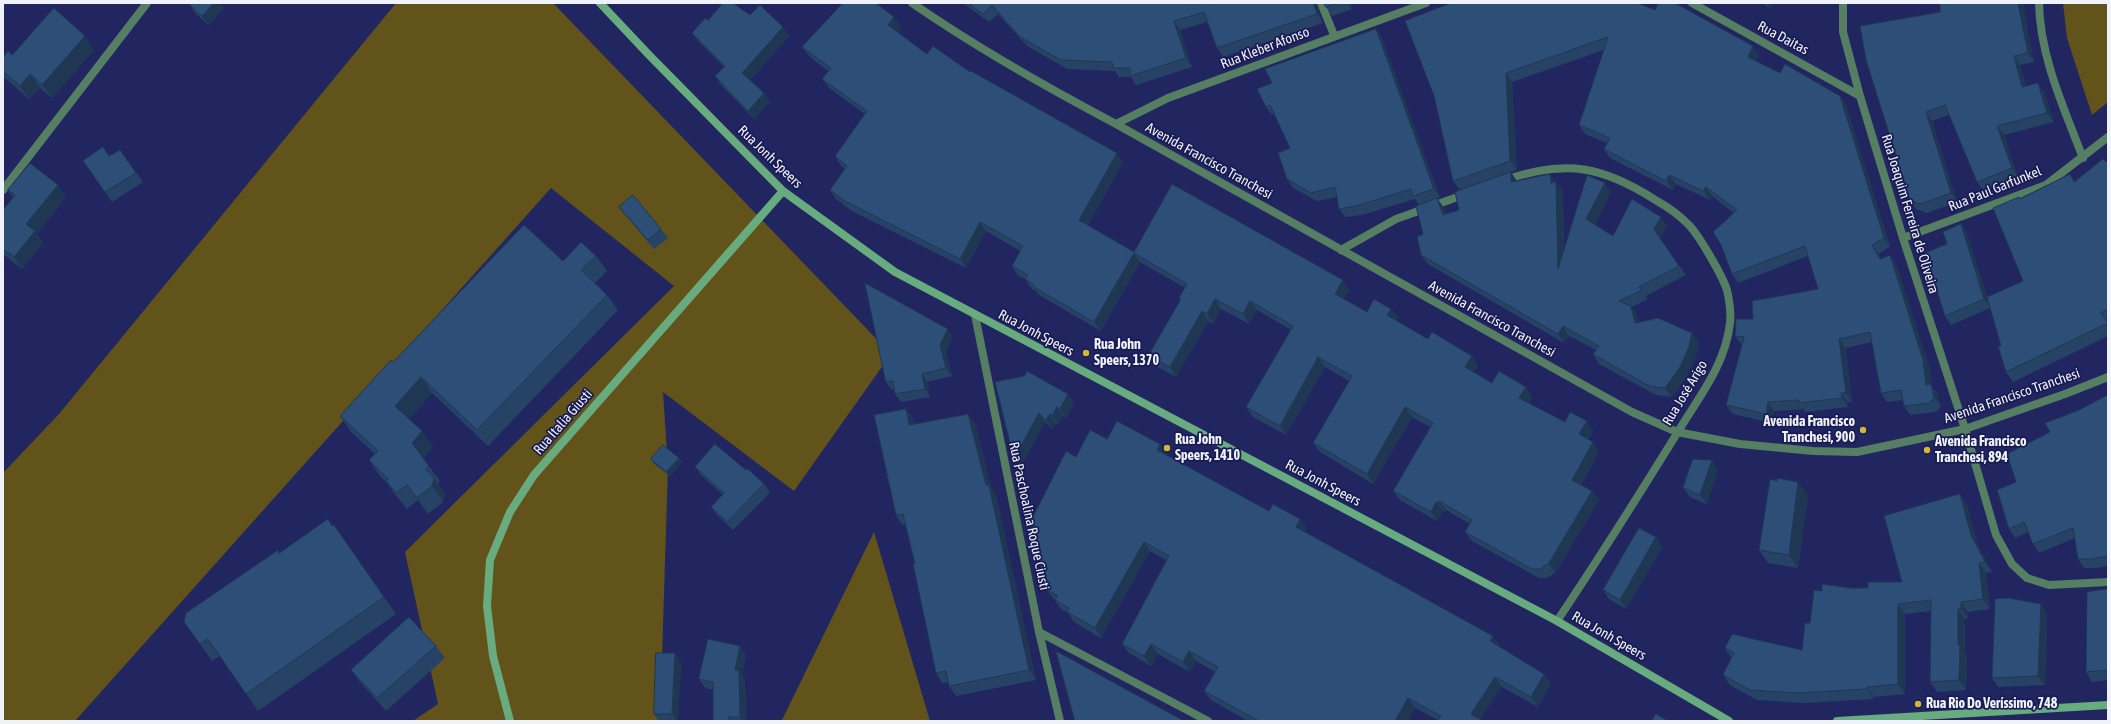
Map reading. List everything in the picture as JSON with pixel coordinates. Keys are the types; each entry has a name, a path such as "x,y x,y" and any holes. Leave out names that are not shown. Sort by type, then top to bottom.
{"main road":[{"name":"Rua Jonh Speers","path":"600,3 783,191 895,272 1557,621 1729,721"},
{"name":"Rua Italia Giusti","path":"510,721 493,656 487,606 490,560 510,512 534,475 783,191"},
{"path":"1837,721 1905,719 2108,705"}],"street":[{"path":"3,190 147,3"},
{"name":"Avenida Francisco Tranchesi","path":"912,3 957,34 1064,97 1116,124 1632,412 1677,432 1740,444 1813,451 1857,452 1965,429 2065,394 2108,377"},
{"path":"1321,3 1334,35"},
{"name":"Rua Kleber Afonso","path":"1116,124 1168,98 1334,35 1426,3"},
{"name":"Rua Daitas","path":"1692,3 1860,96"},
{"name":"Rua Joaquim Ferreira de Oliveira","path":"1843,3 1843,32 1860,96 1903,238 1965,429 1996,535 2012,564 2027,578 2049,585 2108,582"},
{"path":"2039,3 2039,22 2056,88 2083,158"},
{"name":"Rua Paul Garfunkel","path":"1903,238 2046,185 2083,158 2108,137"},
{"name":"Rua José Arigo","path":"1496,183 1524,173 1555,167 1584,169 1612,176 1643,192 1689,225 1708,253 1727,290 1730,322 1723,354 1706,389 1677,432 1630,510 1557,621"},
{"path":"1341,250 1396,219 1474,191"},
{"name":"Rua Paschoalina Roque Ciusti","path":"974,315 1039,632 1060,721"},
{"path":"1039,632 1208,721"}],"shaded area":[{"path":"396,3 553,3 891,354 794,491 663,392 668,467 660,721 413,721 438,704 405,552 674,286 551,188 75,721 3,721 3,473 59,414"},
{"path":"2063,3 2108,3 2108,102 2092,115 2067,38"},
{"path":"874,532 930,721 779,721 782,720"}],"building":[{"path":"191,3 214,3 202,16 190,5"},
{"path":"723,3 733,3 750,15 760,5 783,27 742,73 764,93 748,111 715,76 725,66 692,33 705,18 708,20"},
{"path":"843,3 876,3 894,17 888,25 927,54 933,46 970,72 971,71 1117,153 1079,220 1134,252 1172,184 1343,280 1335,294 1367,312 1374,299 1391,309 1387,315 1428,339 1432,332 1472,356 1465,367 1492,383 1499,371 1526,387 1519,398 1565,422 1570,412 1587,421 1579,434 1593,442 1572,480 1592,491 1549,563 1540,569 1532,569 1465,532 1472,520 1439,501 1438,503 1436,502 1431,512 1393,491 1433,423 1405,407 1367,474 1313,443 1352,376 1318,357 1280,426 1246,407 1293,326 1250,301 1243,314 1215,299 1207,314 1202,311 1170,367 1148,356 1181,299 1179,298 1187,284 1134,253 1094,322 1032,286 1033,284 1025,279 1028,275 1012,266 1023,246 980,222 960,259 845,201 830,190 847,166 835,156 867,111 822,79 831,68 802,47"},
{"path":"969,3 1313,3 1317,14 1217,48 1204,12 1174,21 1186,58 1130,76 1130,68 1113,68 1112,62 1061,60 1020,37 992,5 983,14"},
{"path":"1324,3 1338,3 1326,7"},
{"path":"1451,3 1638,3 1655,10 1658,3 1675,3 1753,46 1748,57 1780,73 1785,64 1840,96 1884,238 1872,245 1880,259 1890,255 1923,360 1926,385 1931,384 1934,398 1929,403 1904,406 1901,390 1881,393 1870,332 1839,339 1846,393 1841,393 1842,398 1799,403 1799,400 1768,402 1766,414 1726,405 1744,337 1735,336 1736,319 1753,319 1752,301 1818,289 1805,246 1732,274 1721,245 1713,232 1737,210 1706,187 1703,191 1669,175 1666,181 1604,149 1610,138 1579,125 1608,37 1506,73 1510,161 1453,181 1434,96 1405,21"},
{"path":"1940,3 2018,3 2028,53 2014,56 2022,87 2038,83 2047,113 1997,126 2012,168 1977,182 1945,105 1926,112 1951,193 1920,204 1910,200 1866,60 1860,26 1940,12"},
{"path":"54,8 85,36 42,85 30,74 20,86 3,71 3,57 8,51 12,55"},
{"path":"1376,29 1434,189 1413,196 1411,189 1356,206 1339,209 1335,187 1311,193 1287,179 1278,153 1290,148 1270,105 1266,107 1257,89 1272,83 1265,69"},
{"path":"103,147 109,156 120,150 136,173 105,192 83,161"},
{"path":"2103,159 2106,162 2108,161 2108,309 2101,313 2108,323 2006,372 1998,346 2001,346 1987,297 2023,281 1993,208 2019,197 2020,199 2070,174 2074,182"},
{"path":"30,163 58,185 26,224 35,231 14,257 3,249 3,210 15,195 8,190"},
{"path":"1511,172 1511,182 1550,174 1551,183 1556,182 1558,269 1587,175 1605,183 1586,219 1613,236 1632,199 1661,217 1654,229 1679,266 1639,287 1642,290 1619,301 1631,306 1635,323 1658,318 1692,333 1689,347 1680,367 1665,388 1649,386 1593,354 1599,346 1563,326 1558,334 1421,255 1417,237 1423,234 1416,206 1437,198 1443,215 1459,210 1455,192"},
{"path":"633,195 661,229 648,240 619,207"},
{"path":"1961,224 1984,299 1945,316 1925,253 1947,244 1943,232"},
{"path":"524,225 563,261 581,242 596,256 581,270 607,295 477,430 421,377 395,406 422,431 412,443 429,466 426,469 434,478 432,486 417,498 407,485 396,493 386,481 388,479 369,460 378,451 340,416 391,360 393,362"},
{"path":"865,283 948,329 940,345 946,368 922,374 925,389 895,394 893,381 886,382"},
{"path":"1027,371 1068,394 1060,409 1057,407 1052,415 1050,414 1046,420 1039,413 1014,459 995,382 1024,376"},
{"path":"2108,395 2108,556 2091,559 2078,559 2073,528 2033,544 2024,522 2009,529 1997,490 2016,482 2007,454 2050,432 2045,423 2079,410"},
{"path":"906,409 909,425 968,414 986,485 989,485 1029,670 949,686 946,671 936,673 913,564 915,564 903,514 896,515 874,415"},
{"path":"1117,421 1160,444 1157,450 1269,511 1273,504 1300,519 1296,527 1493,636 1490,641 1544,674 1531,697 1495,677 1471,714 1483,721 1437,721 1441,716 1408,698 1395,721 1259,721 1204,691 1218,667 1189,651 1183,662 1151,644 1144,656 1122,644 1169,556 1144,542 1095,628 1067,612 1069,608 1055,600 1058,596 1047,590 1030,523 1066,451 1076,457 1090,430 1107,439"},
{"path":"715,444 746,470 748,469 764,484 727,522 711,507 724,493 695,467"},
{"path":"663,445 679,458 666,472 651,459"},
{"path":"1693,459 1712,460 1700,495 1683,488"},
{"path":"1777,478 1798,482 1789,555 1759,550 1770,479 1777,481"},
{"path":"1960,494 1971,535 1985,562 1979,563 1983,599 1961,602 1961,609 1958,609 1958,645 1960,646 1959,680 1930,682 1931,600 1898,604 1898,684 1867,687 1867,689 1797,693 1750,690 1723,675 1734,653 1725,648 1732,634 1802,650 1805,623 1810,623 1814,590 1822,591 1822,584 1850,588 1868,588 1868,582 1902,582 1884,516"},
{"path":"328,519 332,526 334,525 384,597 246,694 208,639 200,644 184,622 186,613 278,550 279,553"},
{"path":"1639,528 1656,537 1620,600 1603,590"},
{"path":"2108,589 2108,670 2086,672 2087,592"},
{"path":"2009,598 2041,604 2038,676 1992,678 1995,599"},
{"path":"409,617 436,646 377,698 351,670"},
{"path":"708,639 740,646 735,670 739,671 740,717 728,717 729,721 713,721 713,682 699,679"},
{"path":"1056,651 1184,721 1075,721"},
{"path":"656,653 675,653 672,714 654,714"},
{"path":"1656,714 1668,721 1652,721"}],"place":[{"name":"Rua John Speers, 1370","path":"1086,353"},
{"name":"Avenida Francisco Tranchesi, 900","path":"1863,430"},
{"name":"Rua John Speers, 1410","path":"1167,448"},
{"name":"Avenida Francisco Tranchesi, 894","path":"1927,450"},
{"name":"Rua Rio Do Veríssimo, 748","path":"1918,704"}]}
